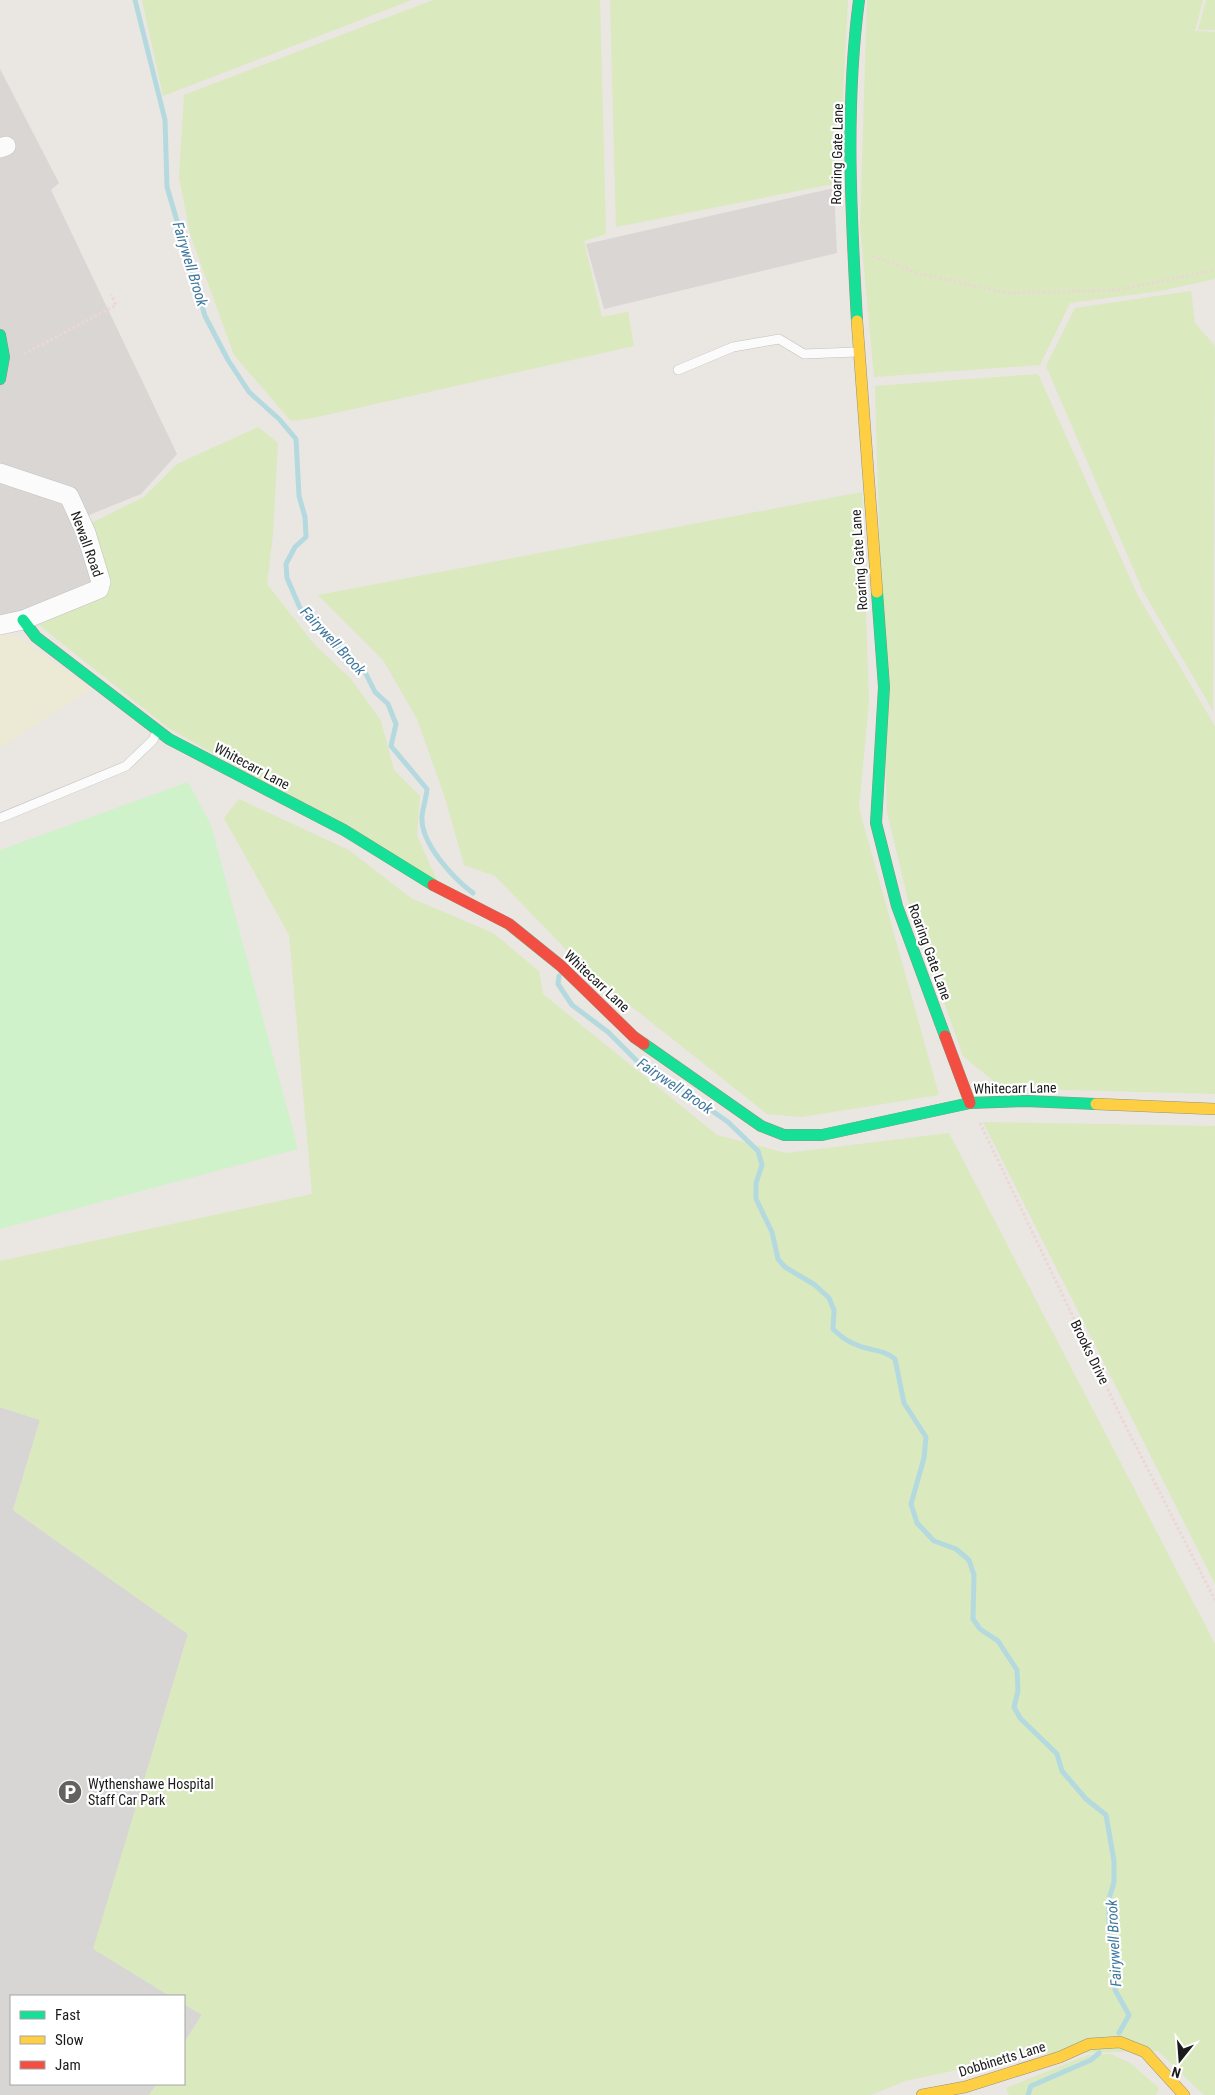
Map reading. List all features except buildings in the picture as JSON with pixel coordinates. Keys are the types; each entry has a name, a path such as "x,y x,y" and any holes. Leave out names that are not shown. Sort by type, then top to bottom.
{"street":[{"name":"Roaring Gate Lane","path":"859,0 854,37 850,189 858,351 884,687 876,823 897,906 970,1102"},
{"path":"0,334 5,348 0,379"},
{"name":"Newall Road","path":"0,473 69,496 86,533 101,582 99,589 23,620 0,625"},
{"name":"Whitecarr Lane","path":"23,620 36,637 168,739 344,830 451,896 509,924 561,966 634,1036 761,1126 784,1135 822,1135 970,1102 1026,1101 1215,1109"},
{"name":"Dobbinetts Lane","path":"922,2095 965,2088 1060,2057 1089,2044 1120,2042 1145,2052 1184,2095"}],"lane":[{"path":"678,370 733,347 779,338 804,354 858,351"},
{"path":"0,818 126,766 153,740 157,730"}],"path":[{"path":"853,248 920,274 1007,293 1118,290 1215,270"},
{"path":"4,363 116,305 111,294"},
{"name":"Brooks Drive","path":"970,1102 1122,1419 1215,1600"}],"shaded area":[{"path":"0,69 59,183 51,190 177,454 141,494 79,519 101,582 0,625"},
{"path":"834,188 837,253 604,309 586,244"},
{"path":"0,635 18,636 91,689 0,748"},
{"name":"Wythenshawe Hospital Staff Car Park","path":"0,1407 40,1420 13,1510 188,1634 94,1949 168,1995 10,1995 10,2085 156,2085 149,2095 0,2095"},
{"path":"185,2005 202,2015 185,2041"}],"green space":[{"path":"142,0 412,0 163,96"},
{"path":"433,0 600,0 606,234 584,241 602,317 628,312 634,346 313,418 291,421 234,355 190,234 179,177 184,95"},
{"path":"610,0 848,0 838,183 616,227"},
{"path":"867,0 1203,0 1195,31 1215,32 1215,279 1160,291 1070,303 1040,365 874,377 860,226"},
{"path":"1206,0 1215,0 1215,30 1198,30"},
{"path":"1191,291 1195,323 1215,346 1213,711 1143,591 1046,366 1075,308"},
{"path":"1038,374 1138,596 1215,726 1215,1094 1002,1088 963,1056 908,900 887,812 875,386"},
{"path":"258,427 278,443 273,534 267,584 314,644 351,679 381,721 394,770 420,796 417,835 438,883 167,727 39,625 110,591 89,524 144,497 177,464"},
{"path":"862,492 869,702 859,808 939,1095 802,1117 767,1114 588,972 495,876 464,865 445,798 417,719 383,660 318,595"},
{"path":"188,782 211,825 298,1149 0,1229 0,850"},
{"path":"239,799 349,850 411,898 493,933 539,971 543,994 717,1135 786,1153 949,1133 1215,1644 1215,2095 1204,2095 1158,2051 1032,2054 905,2081 871,2095 149,2095 156,2085 185,2085 185,2041 202,2015 185,2005 185,1995 168,1995 93,1949 188,1634 13,1510 40,1420 0,1407 0,1261 312,1194 289,935 224,818"},
{"path":"983,1122 1215,1126 1215,1584"},
{"path":"1111,2054 1130,2063 1159,2088 1156,2095 1009,2095 1006,2088 1088,2055"}],"waterway":[{"name":"Fairywell Brook","path":"135,0 165,120 167,187 205,316 228,360 249,392 279,419 296,439 299,496 305,517 306,537 295,547 286,564 287,578 300,608 310,621 365,672 375,692 388,704 396,724 391,746 427,789 422,816 426,837 439,859 473,893"},
{"name":"Fairywell Brook","path":"559,976 558,984 572,1005 608,1032 637,1061 728,1122 758,1151 762,1165 756,1183 756,1199 772,1232 778,1259 785,1267 815,1285 829,1298 834,1310 833,1329 838,1334 854,1344 886,1353 895,1359 904,1403 926,1437 924,1458 911,1504 917,1523 934,1541 956,1549 969,1560 974,1575 973,1619 980,1629 998,1641 1017,1670 1018,1691 1014,1707 1020,1718 1057,1754 1062,1771 1086,1799 1106,1815 1114,1861 1114,1882 1109,1899 1109,1927 1114,1957 1115,1990 1129,2015 1119,2033"},
{"name":"Fairywell Brook","path":"1028,2095 1031,2086 1091,2060 1099,2053"}],"traffic: fast":[{"path":"857,321 850,160 852,80 859,0"},
{"path":"0,335 4,357 0,379"},
{"path":"877,592 884,687 876,823 897,906 945,1036"},
{"path":"23,620 36,637 169,739 344,830 433,885"},
{"path":"644,1044 761,1126 784,1135 822,1135 970,1103 1026,1101 1096,1104"}],"traffic: slow":[{"path":"857,321 877,592"},
{"path":"1096,1104 1215,1109"},
{"path":"922,2095 965,2087 1060,2057 1089,2044 1120,2042 1145,2052 1184,2095"}],"traffic: jam":[{"path":"433,885 509,924 561,966 634,1037 644,1044"},
{"path":"945,1036 970,1103"}],"place":[{"name":"Wythenshawe Hospital Staff Car Park","path":"70,1792"}]}
